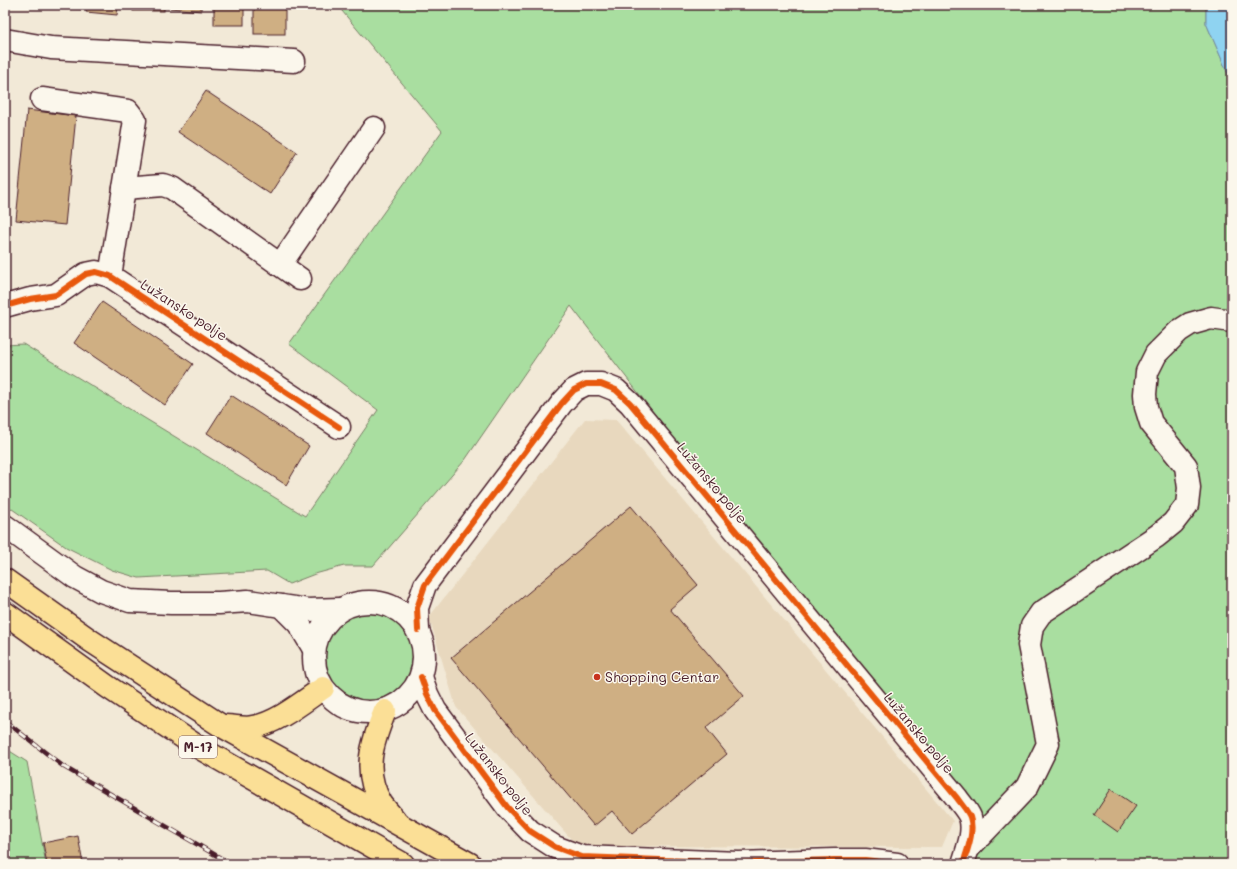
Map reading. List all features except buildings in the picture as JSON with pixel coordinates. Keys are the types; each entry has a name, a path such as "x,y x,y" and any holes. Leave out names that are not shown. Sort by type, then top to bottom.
{"highway":[{"name":"M-17","path":"5,580 91,641 220,725 470,864"},
{"name":"M-17","path":"5,612 108,687 198,747 403,864"},
{"path":"220,725 253,727 272,720 294,708 323,688"},
{"path":"393,706 374,738 370,764 372,784 382,803 398,824"}],"street":[{"path":"5,40 51,48 294,61"},
{"path":"42,99 128,111 135,120 110,276"},
{"path":"280,265 374,128"},
{"path":"124,188 163,185 172,188 300,279"},
{"name":"Lužansko polje","path":"5,306 30,299 56,295 86,274 96,272 110,276 340,427"},
{"path":"965,856 1027,787 1048,744 1029,645 1032,626 1041,613 1157,536 1173,523 1187,506 1189,488 1186,466 1152,423 1146,407 1145,394 1147,372 1156,354 1179,331 1190,324 1211,318 1232,321"},
{"name":"Lužansko polje","path":"418,630 417,608 425,585 562,403 574,390 586,384 601,384 616,390 630,403 957,798 970,816 972,829 965,856"},
{"path":"5,526 75,577 101,591 130,601 178,603 248,601 308,610 340,610"},
{"path":"383,603 405,598 425,585"},
{"path":"393,706 410,695 422,677 425,653 423,641 412,621 393,607 372,601 350,605 330,617 322,626 317,637 314,649 314,663 317,676 323,688 332,698 344,706 357,711 371,713 393,706 417,704 435,710"},
{"path":"281,606 299,624 314,649"},
{"name":"Lužansko polje","path":"422,677 427,694 435,710 508,808 530,831 555,848 582,857 739,863 865,860 897,864"}],"shaded area":[{"path":"585,419 616,420 953,821 942,847 577,846 456,707 429,617"}],"green space":[{"path":"337,5 1206,5 1206,23 1232,83 1232,864 963,864 970,821 571,306 465,460 373,566 344,566 315,574 289,584 267,571 139,578 112,570 66,547 5,504 5,345 23,344 305,516 378,410 289,344 442,131"},
{"path":"370,609 388,612 403,622 413,637 416,655 413,673 403,688 388,698 370,701 352,698 337,688 327,673 324,655 327,637 337,622 352,612"},
{"path":"5,748 27,762 46,864 5,864"}],"water":[{"path":"1206,5 1232,5 1232,83 1206,23"}],"railway":[{"path":"5,721 64,767 231,864"}],"cycle path":[{"path":"5,306 30,299 56,295 86,274 96,272 110,276 339,427"},
{"path":"418,630 417,608 425,585 562,403 574,390 586,384 601,384 616,390 630,403 966,809 970,817 972,829 963,864"},
{"path":"421,677 435,710 508,808 530,831 555,847 582,857 739,863 865,860 897,864"}],"place":[{"name":"Shopping Centar","path":"597,677"}]}
